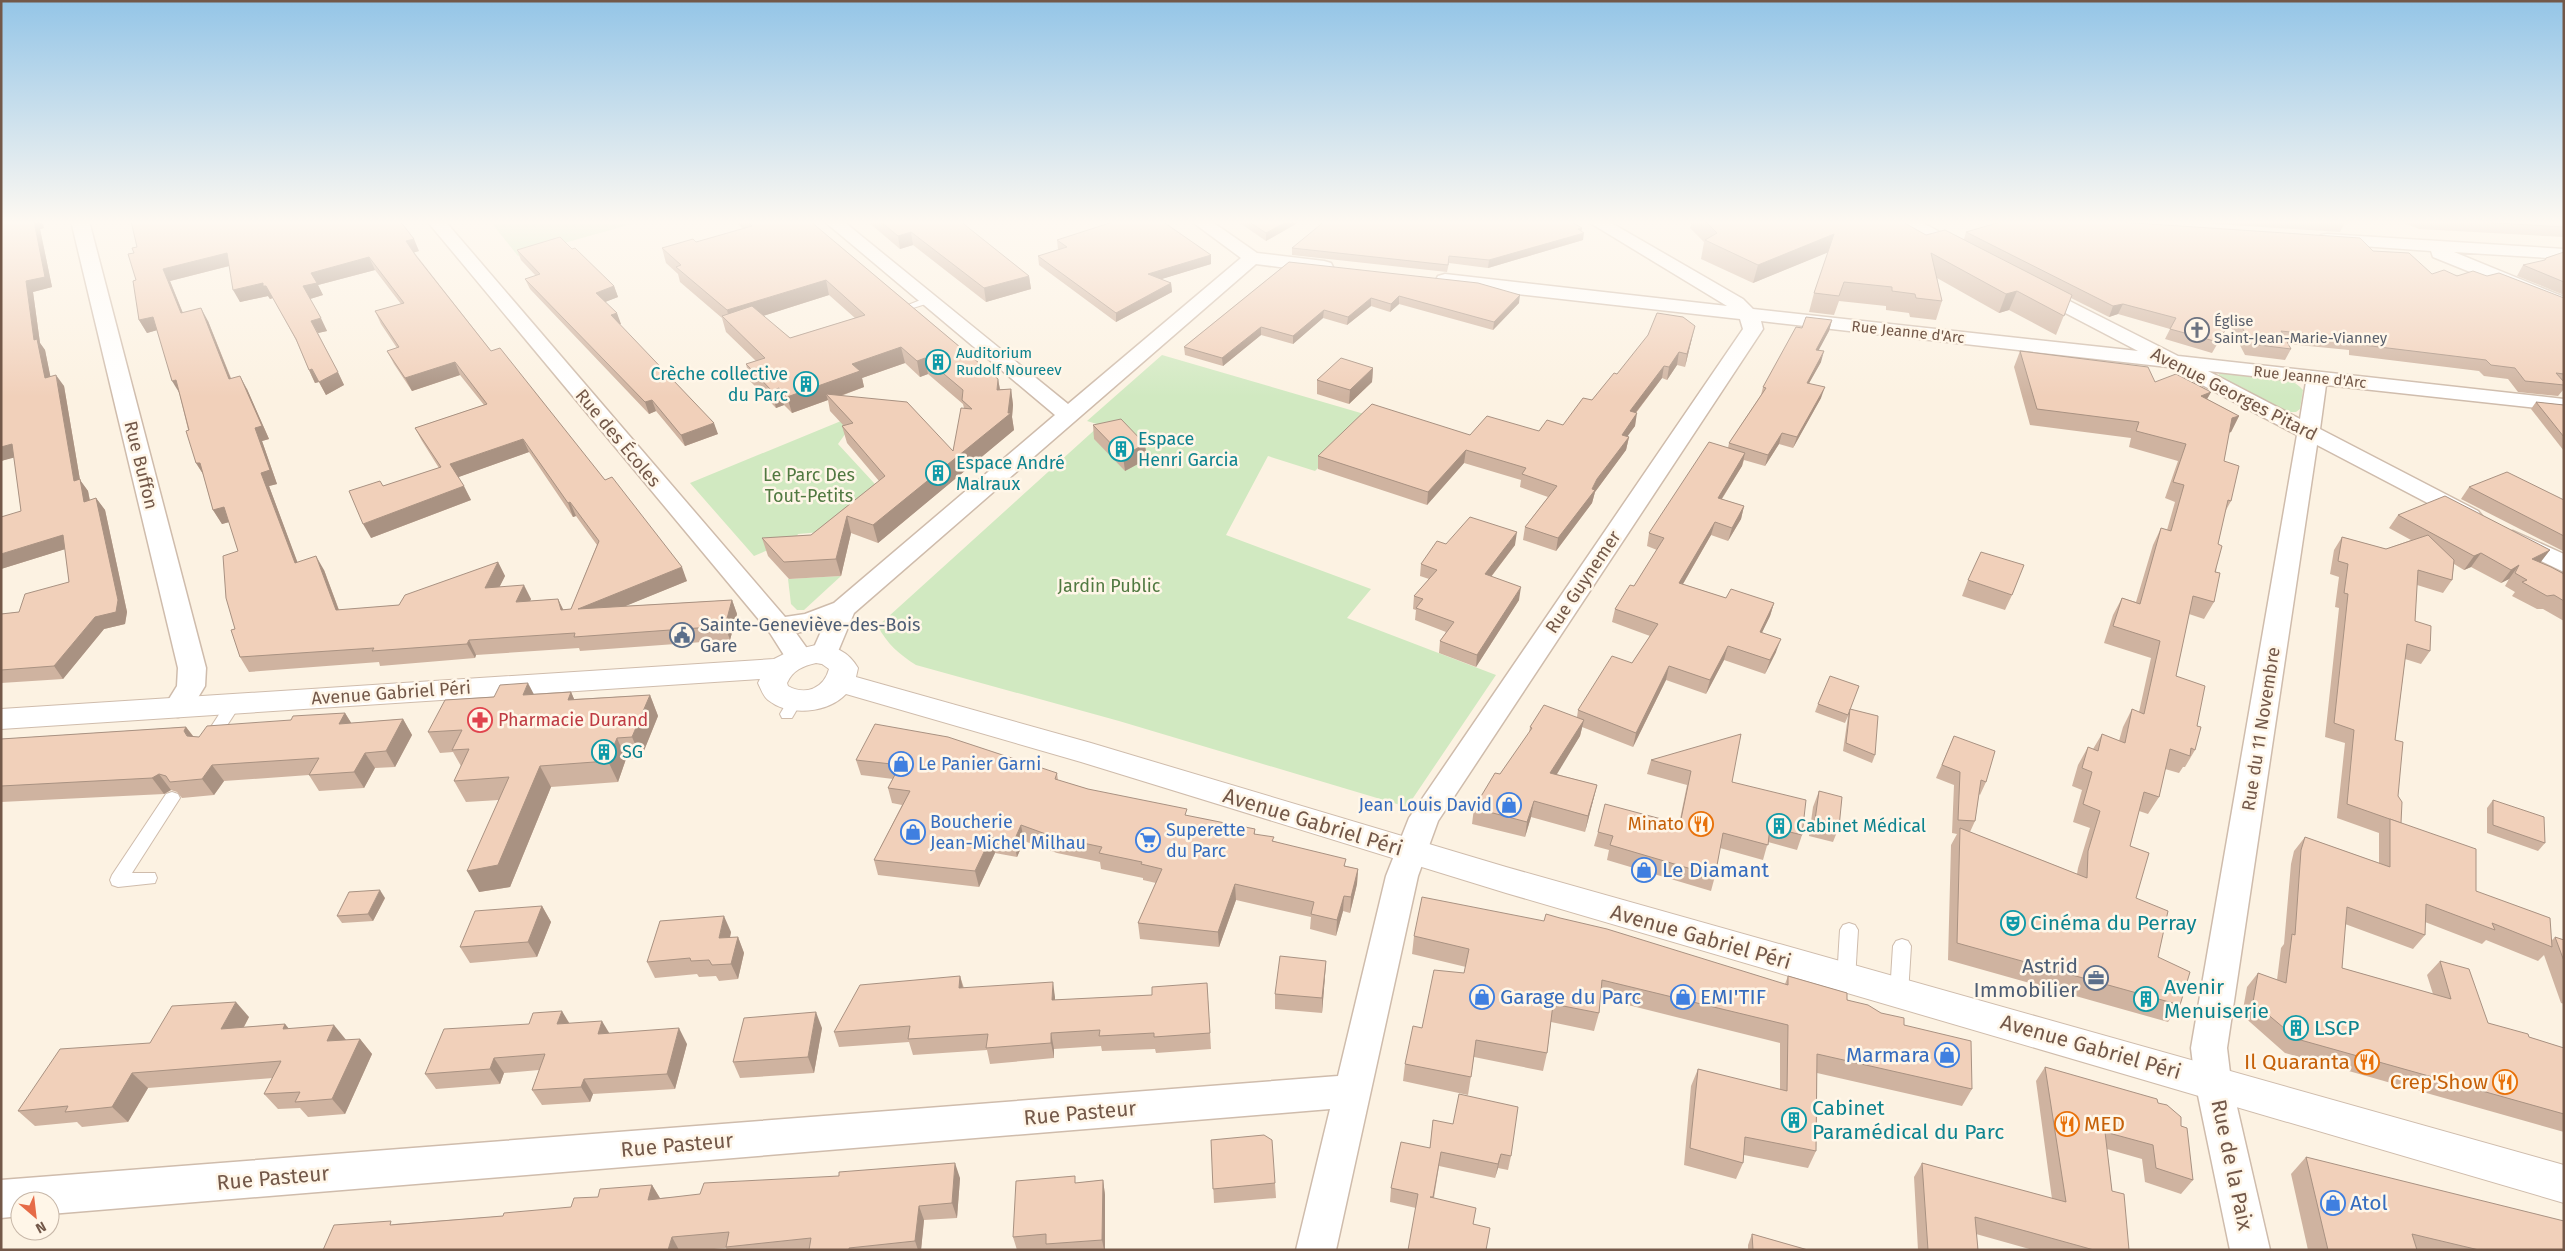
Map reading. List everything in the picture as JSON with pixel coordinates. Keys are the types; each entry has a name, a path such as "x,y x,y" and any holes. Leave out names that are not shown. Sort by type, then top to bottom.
{"street":[{"name":"Rue Buffon","path":"95,279 192,668 191,686 178,707"},
{"name":"Rue des Écoles","path":"484,279 779,627 801,660"},
{"path":"895,279 920,302 1068,415"},
{"path":"801,660 834,657 844,668 840,684 826,695 791,708 774,690 775,675 801,660 843,609 1227,279"},
{"name":"Rue Jeanne d'Arc","path":"1440,279 2564,405"},
{"path":"1698,279 1720,292 1750,314"},
{"path":"2504,279 2564,304"},
{"name":"Avenue Georges Pitard","path":"2017,280 2564,564"},
{"name":"Rue Guynemer","path":"1316,1250 1402,876 1424,818 1753,329 1750,314"},
{"name":"Rue du 11 Novembre","path":"2213,1081 2209,1048 2317,378"},
{"path":"779,627 810,622 843,609"},
{"name":"Avenue Gabriel Péri","path":"1,719 234,704 801,660"},
{"name":"Avenue Gabriel Péri","path":"840,684 1097,757 1412,852 1846,979 2213,1081 2564,1184"},
{"name":"Rue de la Paix","path":"2213,1081 2250,1250"},
{"name":"Rue Pasteur","path":"1,1199 1352,1091"}],"lane":[{"path":"205,747 234,704"},
{"path":"149,878 118,880 172,798"},
{"path":"1846,979 1849,930"},
{"path":"1899,994 1902,946"}],"green space":[{"name":"Jardin Public","path":"1162,355 1371,416 1315,471 1268,456 1226,535 1371,589 1347,618 1496,675 1407,807 1119,721 916,665 894,648 881,632 878,626 1100,425 1087,421"},
{"path":"2227,372 2278,377 2296,384 2303,390 2300,409 2296,412 2284,412 2218,378 2219,374"},
{"name":"Le Parc Des Tout-Petits","path":"841,421 848,430 838,444 886,496 843,530 798,534 796,538 754,556 690,483"},
{"path":"841,576 804,610 797,610 791,604 788,579"}],"building":[{"path":"1,279 34,279 26,281 34,340 37,339 45,378 56,375 74,481 80,479 84,502 96,498 118,600 116,612 95,617 54,666 1,670 1,614 19,612 25,594 69,582 63,535 1,554 1,517 21,511 12,444 1,447"},
{"path":"167,279 181,313 201,308 229,379 240,376 262,426 255,428 270,470 261,473 295,563 316,556 336,610 399,605 405,595 498,562 485,588 524,585 516,602 558,599 561,610 571,609 599,541 570,502 568,503 523,439 450,464 464,486 363,524 349,491 380,481 383,486 441,467 415,428 487,404 455,362 405,378 387,351 399,347 375,311 404,303 386,279 434,279 491,351 500,348 605,480 612,477 682,567 578,609 732,600 725,626 574,637 575,633 469,640 467,644 372,651 374,648 240,657 231,630 235,629 226,598 223,556 238,551 224,507 213,510 200,463 196,463 186,431 189,430 176,380 172,381 153,317 139,320 133,281"},
{"path":"231,279 315,279 317,283 303,286 321,318 311,321 338,372 319,382 312,369 309,370 296,339 266,286 263,286 263,283 233,290"},
{"path":"525,279 607,279 614,286 596,293 617,313 611,315 714,423 681,435 652,400 645,402"},
{"path":"691,279 879,279 998,379 997,390 1011,389 1008,413 1011,413 873,525 847,516 836,559 784,562 762,538 811,535 885,476 842,426 853,423 826,394 907,402 953,451 961,408 972,409 962,400 963,390 925,358 917,361 901,347 852,364 860,371 787,397 779,388 772,391 746,364 765,358 722,316 752,306 790,338 865,315 826,280 727,310"},
{"path":"973,279 1016,279 984,288"},
{"path":"1070,279 1162,279 1171,283 1116,313"},
{"path":"1268,279 1445,279 1478,283 1520,295 1494,322 1399,296 1391,304 1371,298 1348,317 1324,310 1293,336 1261,327 1222,358 1184,347"},
{"path":"1819,279 1937,279 1942,301 1916,298 1915,294 1892,291 1892,287 1844,282 1839,296 1814,293"},
{"path":"1979,279 2041,279 2072,295 2064,316 2017,291 2006,294"},
{"path":"2060,279 2516,279 2564,298 2564,374 2556,373 2564,382 2564,385 2525,381 2515,368 2491,365 2486,360 2355,344 2355,339 2281,331 2291,349 2251,344 2235,314 2218,342 2170,329 2176,318 2123,304 2113,306"},
{"path":"1657,313 1683,317 1695,326 1687,354 1679,352 1669,367 1664,366 1630,411 1637,413 1622,435 1629,437 1597,479 1592,489 1595,490 1558,538 1525,527 1557,486 1522,474 1526,468 1466,450 1428,492 1318,456 1372,404 1470,435 1487,416 1539,431 1547,420 1563,425 1583,398 1592,400 1614,373 1617,374 1648,335"},
{"path":"1806,317 1832,320 1816,350 1824,351 1807,383 1825,387 1797,437 1782,433 1768,455 1729,443 1766,388 1763,387 1796,327 1802,328"},
{"path":"2020,351 2148,367 2155,382 2176,374 2211,392 2201,396 2239,416 2232,418 2224,461 2239,466 2231,501 2228,500 2218,544 2222,546 2215,572 2220,573 2214,602 2193,596 2176,676 2205,686 2197,726 2201,727 2195,750 2191,748 2190,756 2170,749 2159,797 2144,792 2130,846 2149,853 2136,898 2168,911 2158,957 2190,972 2180,1005 1957,943 1960,828 2087,878 2088,851 2100,811 2083,804 2092,772 2082,768 2088,747 2098,751 2102,734 2125,743 2132,709 2144,714 2160,641 2113,626 2122,598 2140,604 2161,528 2171,531 2184,485 2173,482 2186,444 2136,431 2139,422 2037,409"},
{"path":"1341,358 1373,368 1350,390 1317,380"},
{"path":"2536,402 2564,405 2564,437"},
{"path":"1121,419 1145,444 1123,456 1093,425"},
{"path":"1709,442 1745,453 1718,498 1744,506 1732,528 1715,522 1679,583 1726,598 1731,589 1774,603 1760,632 1781,639 1770,660 1728,646 1710,680 1669,666 1636,733 1578,710 1612,656 1632,663 1658,624 1615,609 1630,585 1634,586 1664,538 1649,533"},
{"path":"2507,472 2564,500 2564,536 2469,487"},
{"path":"2445,496 2550,550 2532,559 2564,574 2564,601 2554,595 2547,596 2522,582 2527,580 2515,573 2519,565 2511,570 2481,553 2474,556 2398,515"},
{"path":"1470,517 1517,532 1485,574 1521,587 1477,655 1440,641 1454,622 1416,608 1423,599 1414,596 1437,570 1421,564 1437,541 1446,544"},
{"path":"2428,535 2454,560 2452,580 2418,570 2415,621 2431,626 2430,651 2407,644 2395,740 2403,742 2398,796 2402,802 2401,823 2347,804 2354,730 2334,723 2348,594 2344,593 2348,564 2338,561 2342,537 2386,549"},
{"path":"1981,552 2024,565 2012,595 1968,580"},
{"path":"1830,676 1859,686 1848,715 1818,704"},
{"path":"528,683 523,695 571,692 568,700 650,695 632,737 617,738 608,761 540,766 498,865 467,871 509,777 454,781 469,749 452,750 462,730 428,732 445,700 494,697 500,685"},
{"path":"1544,705 1584,720 1550,773 1597,785 1588,816 1534,801 1527,822 1474,808 1495,773 1500,774 1532,728 1530,727"},
{"path":"1850,709 1878,716 1875,755 1846,743"},
{"path":"345,713 339,724 403,719 386,751 365,753 354,772 309,775 319,758 212,765 202,779 170,782 166,776 159,774 152,778 1,786 1,739 186,727 184,731 187,736 199,737 207,726 291,720 293,716"},
{"path":"875,724 948,737 1057,773 1055,779 1088,789 1187,809 1185,815 1255,829 1254,834 1274,837 1272,841 1346,859 1344,866 1358,869 1351,897 1344,896 1337,920 1311,914 1314,902 1235,884 1218,932 1138,923 1162,869 1141,864 1142,862 1099,853 1102,847 1054,837 1021,825 1014,841 991,837 975,871 874,860 910,791 888,788 900,765 856,760"},
{"path":"1741,734 1732,782 1806,800 1802,835 1770,827 1768,845 1723,833 1715,876 1610,845 1613,836 1598,832 1605,804 1680,824 1691,771 1651,760"},
{"path":"1954,736 1995,751 1986,782 1981,780 1975,821 1958,820 1960,772 1942,765"},
{"path":"1819,791 1842,797 1839,827 1815,820"},
{"path":"2493,800 2544,817 2545,843 2493,825"},
{"path":"2390,819 2476,849 2476,891 2550,918 2552,947 2492,923 2495,930 2426,904 2425,935 2347,907 2342,968 2451,999 2440,961 2469,969 2488,1023 2528,1034 2529,1037 2564,1048 2564,1114 2297,1039 2253,1002 2258,973 2286,983 2292,934 2295,935 2301,850 2305,837 2390,867"},
{"path":"380,890 368,914 337,916 349,892"},
{"path":"1422,897 1544,921 1546,914 1607,929 1788,985 1788,976 1847,993 1847,1000 1868,1005 1881,1013 1904,1018 1904,1025 1971,1041 1972,1089 1817,1054 1816,1151 1745,1137 1743,1163 1690,1148 1698,1069 1787,1091 1788,1025 1602,980 1599,1013 1553,1004 1547,1053 1476,1040 1471,1077 1405,1064 1413,1026 1422,1028 1434,970 1464,973 1469,949 1414,936"},
{"path":"542,906 528,942 460,947 475,911"},
{"path":"724,916 719,938 738,937 731,964 712,965 709,960 691,961 690,958 647,962 660,921"},
{"path":"2555,937 2564,940 2564,961"},
{"path":"1280,956 1326,961 1322,998 1275,994"},
{"path":"960,976 959,988 1053,982 1052,1000 1152,995 1152,987 1207,983 1210,1033 1154,1037 1154,1033 1099,1036 1100,1030 1051,1033 1051,1043 986,1048 988,1034 908,1039 910,1026 834,1032 860,985"},
{"path":"236,1002 221,1029 285,1024 283,1029 334,1025 327,1041 360,1039 332,1099 295,1102 300,1092 264,1094 281,1061 132,1073 112,1107 65,1112 68,1106 18,1111 60,1049 150,1043 172,1006"},
{"path":"562,1011 557,1024 602,1021 598,1034 679,1028 667,1074 584,1079 581,1087 532,1090 545,1054 494,1058 490,1069 425,1074 444,1029 529,1024 533,1013"},
{"path":"816,1012 808,1057 733,1062 744,1018"},
{"path":"2045,1067 2157,1099 2158,1103 2167,1105 2181,1117 2181,1126 2187,1128 2193,1180 2156,1168 2153,1145 2105,1132 2112,1191 2124,1194 2129,1250 2094,1250 1975,1217 1978,1250 1928,1250 1922,1163 2066,1202"},
{"path":"1459,1094 1518,1107 1511,1156 1501,1154 1498,1164 1441,1152 1433,1197 1430,1197 1476,1208 1473,1224 1490,1228 1486,1250 1408,1250 1418,1194 1391,1188 1401,1142 1430,1148 1433,1120 1453,1124"},
{"path":"1264,1135 1272,1140 1275,1183 1213,1189 1211,1140"},
{"path":"2306,1157 2564,1221 2564,1250 2479,1250 2412,1234 2417,1250 2328,1250"},
{"path":"955,1163 952,1203 919,1206 915,1241 849,1248 849,1250 809,1250 811,1238 726,1247 729,1232 672,1237 668,1250 323,1250 334,1225 391,1221 390,1225 503,1216 504,1213 571,1207 574,1198 598,1197 600,1189 652,1185 648,1200 700,1194 704,1183 839,1176 839,1172"},
{"path":"1075,1176 1075,1183 1103,1180 1102,1240 1046,1244 1046,1234 1013,1237 1016,1181"},
{"path":"1752,1234 1808,1250 1753,1250"}],"place":[{"name":"Église Saint-Jean-Marie-Vianney","path":"2197,330"},
{"name":"Auditorium Rudolf Noureev","path":"938,362"},
{"name":"Crèche collective du Parc","path":"806,384"},
{"name":"Espace Henri Garcia","path":"1121,449"},
{"name":"Espace André Malraux","path":"938,473"},
{"name":"Sainte-Geneviève-des-Bois Gare","path":"682,635"},
{"name":"Pharmacie Durand","path":"480,720"},
{"name":"SG","path":"604,752"},
{"name":"Le Panier Garni","path":"901,764"},
{"name":"Jean Louis David","path":"1509,805"},
{"name":"Minato","path":"1701,824"},
{"name":"Cabinet Médical","path":"1779,826"},
{"name":"Boucherie Jean-Michel Milhau","path":"913,832"},
{"name":"Superette du Parc","path":"1148,840"},
{"name":"Le Diamant","path":"1644,870"},
{"name":"Cinéma du Perray","path":"2013,923"},
{"name":"Astrid Immobilier","path":"2096,978"},
{"name":"Garage du Parc","path":"1482,997"},
{"name":"EMI'TIF","path":"1683,997"},
{"name":"Avenir Menuiserie","path":"2146,999"},
{"name":"LSCP","path":"2296,1028"},
{"name":"Marmara","path":"1947,1055"},
{"name":"Il Quaranta","path":"2367,1062"},
{"name":"Crep'Show","path":"2505,1082"},
{"name":"Cabinet Paramédical du Parc","path":"1794,1120"},
{"name":"MED","path":"2067,1124"},
{"name":"Atol","path":"2333,1203"}]}
